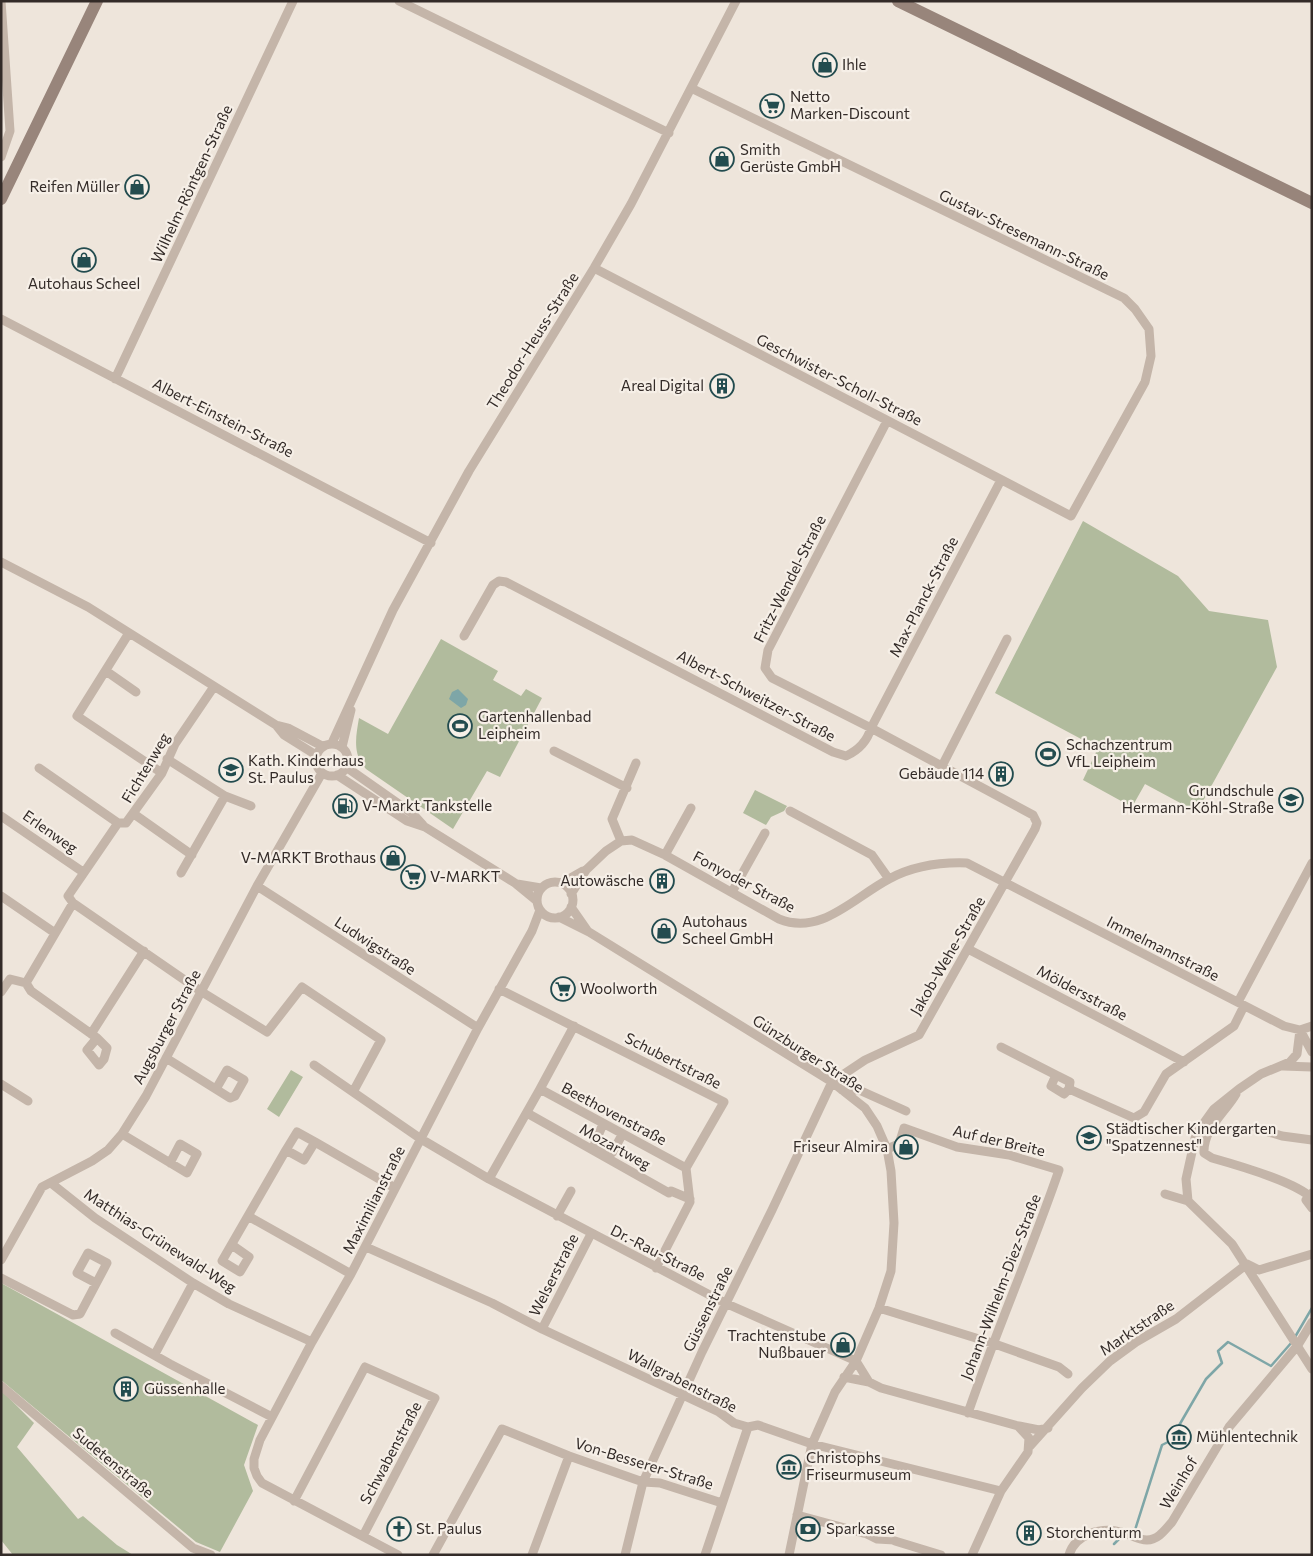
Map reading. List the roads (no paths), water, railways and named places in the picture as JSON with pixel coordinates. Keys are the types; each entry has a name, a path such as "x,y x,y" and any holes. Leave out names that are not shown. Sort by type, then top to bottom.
{"main road":[{"path":"1,199 97,1"},
{"path":"898,1 1312,203"}],"street":[{"path":"1,1 10,131 1,157"},
{"name":"Wilhelm-Röntgen-Straße","path":"115,379 293,1"},
{"path":"399,1 669,133"},
{"name":"Theodor-Heuss-Straße","path":"332,743 336,738 353,695 388,626 394,610 468,470 594,268 669,133 736,1"},
{"name":"Gustav-Stresemann-Straße","path":"691,88 1124,298 1135,308 1149,329 1151,356 1144,382 1071,516"},
{"name":"Geschwister-Scholl-Straße","path":"594,268 1071,516"},
{"name":"Albert-Einstein-Straße","path":"1,319 430,543"},
{"name":"Fritz-Wendel-Straße","path":"871,728 772,678 765,668 765,658 887,421"},
{"name":"Max-Planck-Straße","path":"871,728 1001,480"},
{"path":"1,562 88,607 213,688 276,725 288,728 322,746"},
{"name":"Albert-Schweitzer-Straße","path":"464,636 493,585 500,581 506,582 833,752 846,756 856,751 868,739 871,728"},
{"path":"129,633 77,716 162,772"},
{"path":"942,766 1007,639"},
{"path":"106,671 136,692"},
{"name":"Fichtenweg","path":"74,902 68,896 83,872 118,823 126,823 134,814 213,688"},
{"name":"Theodor-Heuss-Straße","path":"342,747 353,695"},
{"path":"276,725 284,735 316,755"},
{"path":"871,728 1033,815 1037,823 1035,829 1006,883"},
{"path":"332,743 342,747 348,756 346,767 337,775 329,776 322,773 316,765 316,755 322,746 332,743"},
{"path":"554,751 627,788"},
{"path":"167,759 225,796 251,806"},
{"path":"515,883 542,888 552,882 562,883 586,870 613,846 621,842 612,819 627,788 636,763"},
{"path":"346,767 413,814 425,827"},
{"path":"39,768 118,823"},
{"name":"Augsburger Straße","path":"1,1260 34,1199 42,1188 92,1161 108,1150 122,1134 202,992 257,886 322,773"},
{"path":"337,775 407,821 425,827 515,883 542,909 559,917 571,907 571,894 586,870"},
{"path":"181,873 225,796"},
{"path":"665,856 691,808"},
{"path":"790,811 872,855 889,879"},
{"path":"134,814 192,855"},
{"name":"Erlenweg","path":"1,816 83,872"},
{"path":"732,892 765,832"},
{"name":"Fonyoder Straße","path":"621,842 640,842 779,919 799,925 825,918 889,879 928,865 967,863 1006,883"},
{"path":"1002,1047 1056,1075 1051,1086 1064,1094 1069,1089 1134,1118 1144,1112 1166,1074 1234,1026 1241,1004 1312,863"},
{"path":"562,883 571,894"},
{"name":"Jakob-Wehe-Straße","path":"832,1082 864,1060 919,1035 1006,883"},
{"name":"Immelmannstraße","path":"1006,883 1284,1026 1300,1030"},
{"name":"Ludwigstraße","path":"257,886 478,1028"},
{"path":"542,888 542,909"},
{"path":"1,896 55,933"},
{"path":"26,983 74,902 202,992 267,1032 302,987 381,1040 353,1092"},
{"name":"Günzburger Straße","path":"571,907 588,932"},
{"name":"Maximilianstraße","path":"294,1500 262,1483 257,1476 254,1459 272,1417 366,1247 478,1028 532,931 542,909"},
{"name":"Günzburger Straße","path":"559,917 588,932 832,1082 865,1108 877,1126 888,1149 892,1171 894,1226 891,1271 879,1308 856,1361 844,1377 825,1413 812,1444 789,1555"},
{"name":"Möldersstraße","path":"968,949 1184,1062"},
{"path":"1,992 10,978 26,983 32,991 94,1036 144,951"},
{"name":"Schubertstraße","path":"500,989 724,1102 686,1168"},
{"path":"540,1089 574,1026"},
{"path":"1300,1030 1311,1026"},
{"path":"1300,1030 1312,1052"},
{"path":"1188,1201 1186,1179 1196,1134 1214,1109 1239,1089 1261,1074 1290,1062 1297,1054 1300,1030"},
{"path":"166,1058 216,1089"},
{"name":"Dr.-Rau-Straße","path":"314,1065 421,1139 489,1179 725,1303 856,1361"},
{"path":"1282,1066 1312,1067"},
{"name":"Güssenstraße","path":"624,1555 644,1482 725,1303 772,1210 832,1082"},
{"path":"1,1084 28,1102"},
{"name":"Beethovenstraße","path":"489,1179 540,1089 686,1168"},
{"path":"1239,1089 1230,1104 1214,1122 1204,1144 1204,1153 1212,1158 1310,1194 1307,1202 1312,1208"},
{"path":"842,1090 859,1090 906,1111"},
{"name":"Mozartweg","path":"526,1113 670,1193 671,1190 690,1199"},
{"path":"604,1124 596,1143 612,1153 622,1135"},
{"name":"Auf der Breite","path":"888,1149 899,1144 904,1128 957,1147 1009,1155 1059,1170"},
{"path":"1256,1128 1282,1136 1312,1140"},
{"path":"232,1246 297,1132 395,1188"},
{"path":"122,1134 170,1163"},
{"path":"286,1150 304,1160 315,1142"},
{"path":"656,1268 690,1199 686,1168"},
{"name":"Johann-Wilhelm-Diez-Straße","path":"968,1413 992,1343 1013,1295 1059,1170"},
{"name":"Matthias-Grünewald-Weg","path":"51,1183 95,1218 194,1283 229,1304 312,1342"},
{"path":"557,1216 571,1191"},
{"path":"1165,1194 1188,1201 1232,1244 1247,1264 1312,1369"},
{"path":"248,1216 351,1274"},
{"name":"Welserstraße","path":"542,1329 591,1234"},
{"name":"Wallgrabenstraße","path":"366,1247 492,1303 542,1329 719,1412 734,1423 748,1427 758,1425 812,1444 1002,1492"},
{"path":"1247,1264 1259,1270 1312,1254"},
{"name":"Marktstraße","path":"972,1555 1002,1492 1029,1442 1048,1428 1082,1388 1110,1361 1136,1342 1176,1319 1247,1264"},
{"path":"1,1278 73,1315 80,1314 96,1283"},
{"path":"155,1354 194,1283"},
{"path":"879,1308 992,1343 1059,1367 1068,1374"},
{"name":"Weinhof","path":"1070,1550 1080,1538 1105,1529 1145,1540 1161,1535 1172,1522 1238,1414 1312,1322"},
{"path":"116,1333 170,1364 272,1417"},
{"path":"856,1361 869,1382"},
{"name":"Schwabenstraße","path":"294,1500 365,1367 435,1398 363,1536"},
{"path":"844,1377 869,1382 881,1388 1030,1429 1048,1428"},
{"name":"Sudetenstraße","path":"1,1386 193,1548 211,1555"},
{"path":"1018,1426 1029,1442"},
{"path":"705,1555 748,1427"},
{"name":"Von-Besserer-Straße","path":"434,1555 502,1429 569,1456 644,1482 660,1483 722,1503"},
{"path":"532,1555 569,1456"},
{"path":"294,1500 398,1555"},
{"path":"797,1515 862,1533 877,1540 895,1541 941,1555"}],"water":[{"path":"458,689 468,699 466,705 461,708 449,699 452,692"}],"waterway":[{"path":"1295,1337 1312,1308"},
{"path":"1129,1532 1135,1530 1162,1445 1170,1441 1206,1379 1222,1363 1218,1351 1228,1342 1271,1366 1292,1342"},
{"path":"1114,1544 1122,1536"}],"place":[{"name":"Ihle","path":"825,65"},
{"name":"Netto Marken-Discount","path":"772,106"},
{"name":"Smith Gerüste GmbH","path":"722,159"},
{"name":"Reifen Müller","path":"137,187"},
{"name":"Autohaus Scheel","path":"84,260"},
{"name":"Areal Digital","path":"722,386"},
{"name":"Gartenhallenbad Leipheim","path":"460,726"},
{"name":"Schachzentrum VfL Leipheim","path":"1048,754"},
{"name":"Kath. Kinderhaus St. Paulus","path":"231,770"},
{"name":"Gebäude 114","path":"1001,774"},
{"name":"Grundschule Hermann-Köhl-Straße","path":"1291,800"},
{"name":"V-Markt Tankstelle","path":"345,806"},
{"name":"V-MARKT Brothaus","path":"393,858"},
{"name":"V-MARKT","path":"413,877"},
{"name":"Autowäsche","path":"662,881"},
{"name":"Autohaus Scheel GmbH","path":"664,931"},
{"name":"Woolworth","path":"563,989"},
{"name":"Städtischer Kindergarten \"Spatzennest\"","path":"1089,1138"},
{"name":"Friseur Almira","path":"906,1147"},
{"name":"Trachtenstube Nußbauer","path":"843,1345"},
{"name":"Güssenhalle","path":"126,1389"},
{"name":"Mühlentechnik","path":"1179,1437"},
{"name":"Christophs Friseurmuseum","path":"789,1467"},
{"name":"St. Paulus","path":"399,1529"},
{"name":"Sparkasse","path":"808,1529"},
{"name":"Storchenturm","path":"1029,1533"}]}
